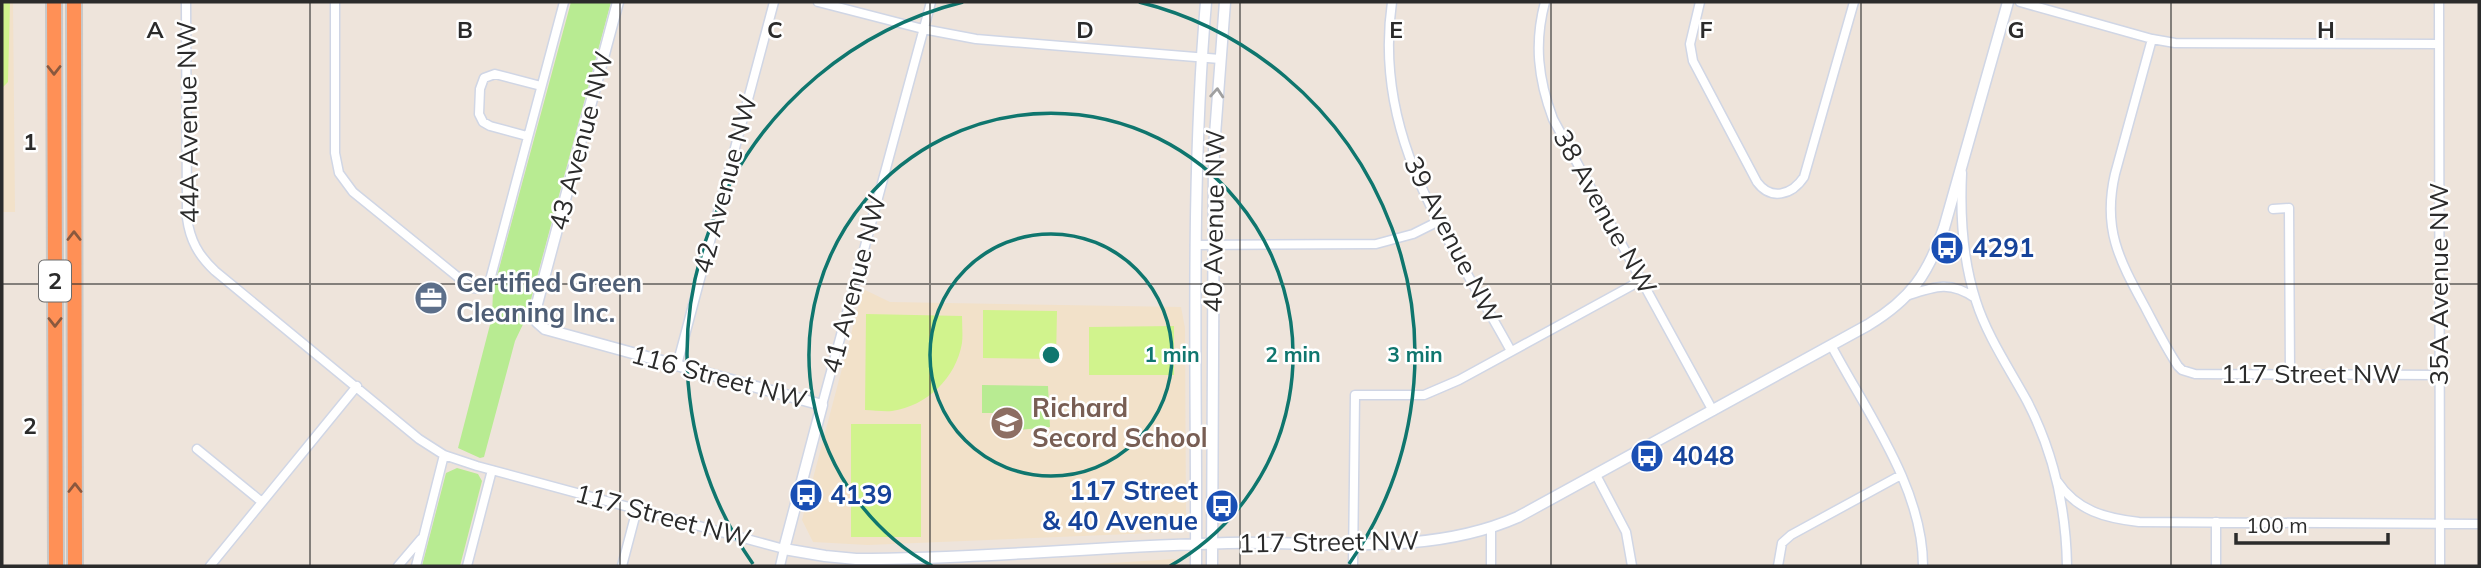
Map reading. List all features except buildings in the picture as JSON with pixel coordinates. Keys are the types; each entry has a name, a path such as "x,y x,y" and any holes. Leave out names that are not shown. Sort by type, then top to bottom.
{"highway":[{"name":"2","path":"54,2 56,564"},
{"name":"2","path":"74,2 75,563"}],"street":[{"name":"44A Avenue NW","path":"186,2 186,205 192,241"},
{"name":"43 Avenue NW","path":"335,2 335,153 339,173 353,192 464,282 477,289 485,288 490,280 564,2"},
{"name":"43 Avenue NW","path":"537,322 537,304 618,2"},
{"name":"42 Avenue NW","path":"677,365 774,2"},
{"path":"818,2 923,29 976,39 1220,59"},
{"name":"41 Avenue NW","path":"780,566 931,2"},
{"name":"40 Avenue NW","path":"1196,566 1195,245 1201,58 1206,2"},
{"name":"40 Avenue NW","path":"1212,566 1214,148 1225,2"},
{"name":"39 Avenue NW","path":"1392,2 1388,54 1396,118 1413,170 1511,351"},
{"name":"38 Avenue NW","path":"1545,2 1538,51 1541,80 1553,118 1713,411"},
{"path":"1700,2 1690,44 1693,61 1757,181 1765,191 1776,194 1794,188 1804,177 1854,2"},
{"name":"117 Street NW","path":"192,241 204,261 215,271 419,439 444,455 784,549 825,556 872,559 1212,544 1423,543 1491,528 1518,517 1883,316 1909,295 1936,251 2008,2"},
{"path":"2020,2 2175,43 2439,44"},
{"name":"35A Avenue NW","path":"2439,2 2440,566"},
{"name":"117 Street NW","path":"2152,39 2115,174 2110,197 2110,218 2118,256 2182,370 2195,374 2439,375"},
{"name":"43 Avenue NW","path":"527,136 483,122 479,114 480,84 484,78 495,75 541,86"},
{"path":"1963,163 1963,229 1975,298 1995,344 2038,423 2057,481 2066,529 2067,566"},
{"path":"2273,209 2290,208 2290,375"},
{"path":"1195,245 1377,244 1413,234 1439,221"},
{"path":"1353,566 1355,395 1424,395 1459,380 1642,279"},
{"path":"1909,295 1948,286 1960,288 1975,298"},
{"name":"116 Street NW","path":"537,322 545,329 822,405"},
{"path":"1831,345 1901,475 1917,519 1923,566"},
{"path":"210,566 357,386"},
{"path":"197,449 262,502"},
{"path":"416,566 444,455"},
{"path":"467,566 492,470"},
{"path":"1596,475 1626,532 1632,566"},
{"path":"1778,566 1782,543 1791,535 1901,475"},
{"path":"2057,481 2078,505 2110,518 2139,522 2479,524"},
{"path":"622,566 637,509"},
{"path":"2216,522 2216,566"},
{"path":"1491,528 1491,566"},
{"path":"398,566 423,536"}],"shaded area":[{"path":"2,2 13,2 15,212 2,212"},
{"name":"Richard Secord School","path":"863,289 890,302 1181,307 1185,328 1186,519 1177,532 868,545 813,542 802,520"},
{"path":"1174,559 1181,566 1066,566"}],"green space":[{"path":"2,2 10,2 8,82 2,88"},
{"path":"571,2 611,2 526,318 515,341 484,457 480,458 458,448 492,317 493,291"},
{"path":"983,310 1057,311 1056,359 983,358"},
{"path":"866,314 962,316 959,356 946,379 928,397 905,408 889,411 865,410"},
{"path":"1174,326 1174,375 1089,375 1089,327"},
{"path":"982,385 1048,386 1050,427 998,432 997,413 982,413"},
{"path":"851,424 921,424 921,537 851,537"},
{"path":"457,468 478,474 482,481 460,566 422,566 446,473"}],"place":[{"name":"4291","path":"1947,248"},
{"name":"Certified Green Cleaning Inc.","path":"431,298"},
{"name":"Richard Secord School","path":"1007,423"},
{"name":"4048","path":"1647,456"},
{"name":"4139","path":"806,495"},
{"name":"117 Street & 40 Avenue","path":"1222,506"}]}
